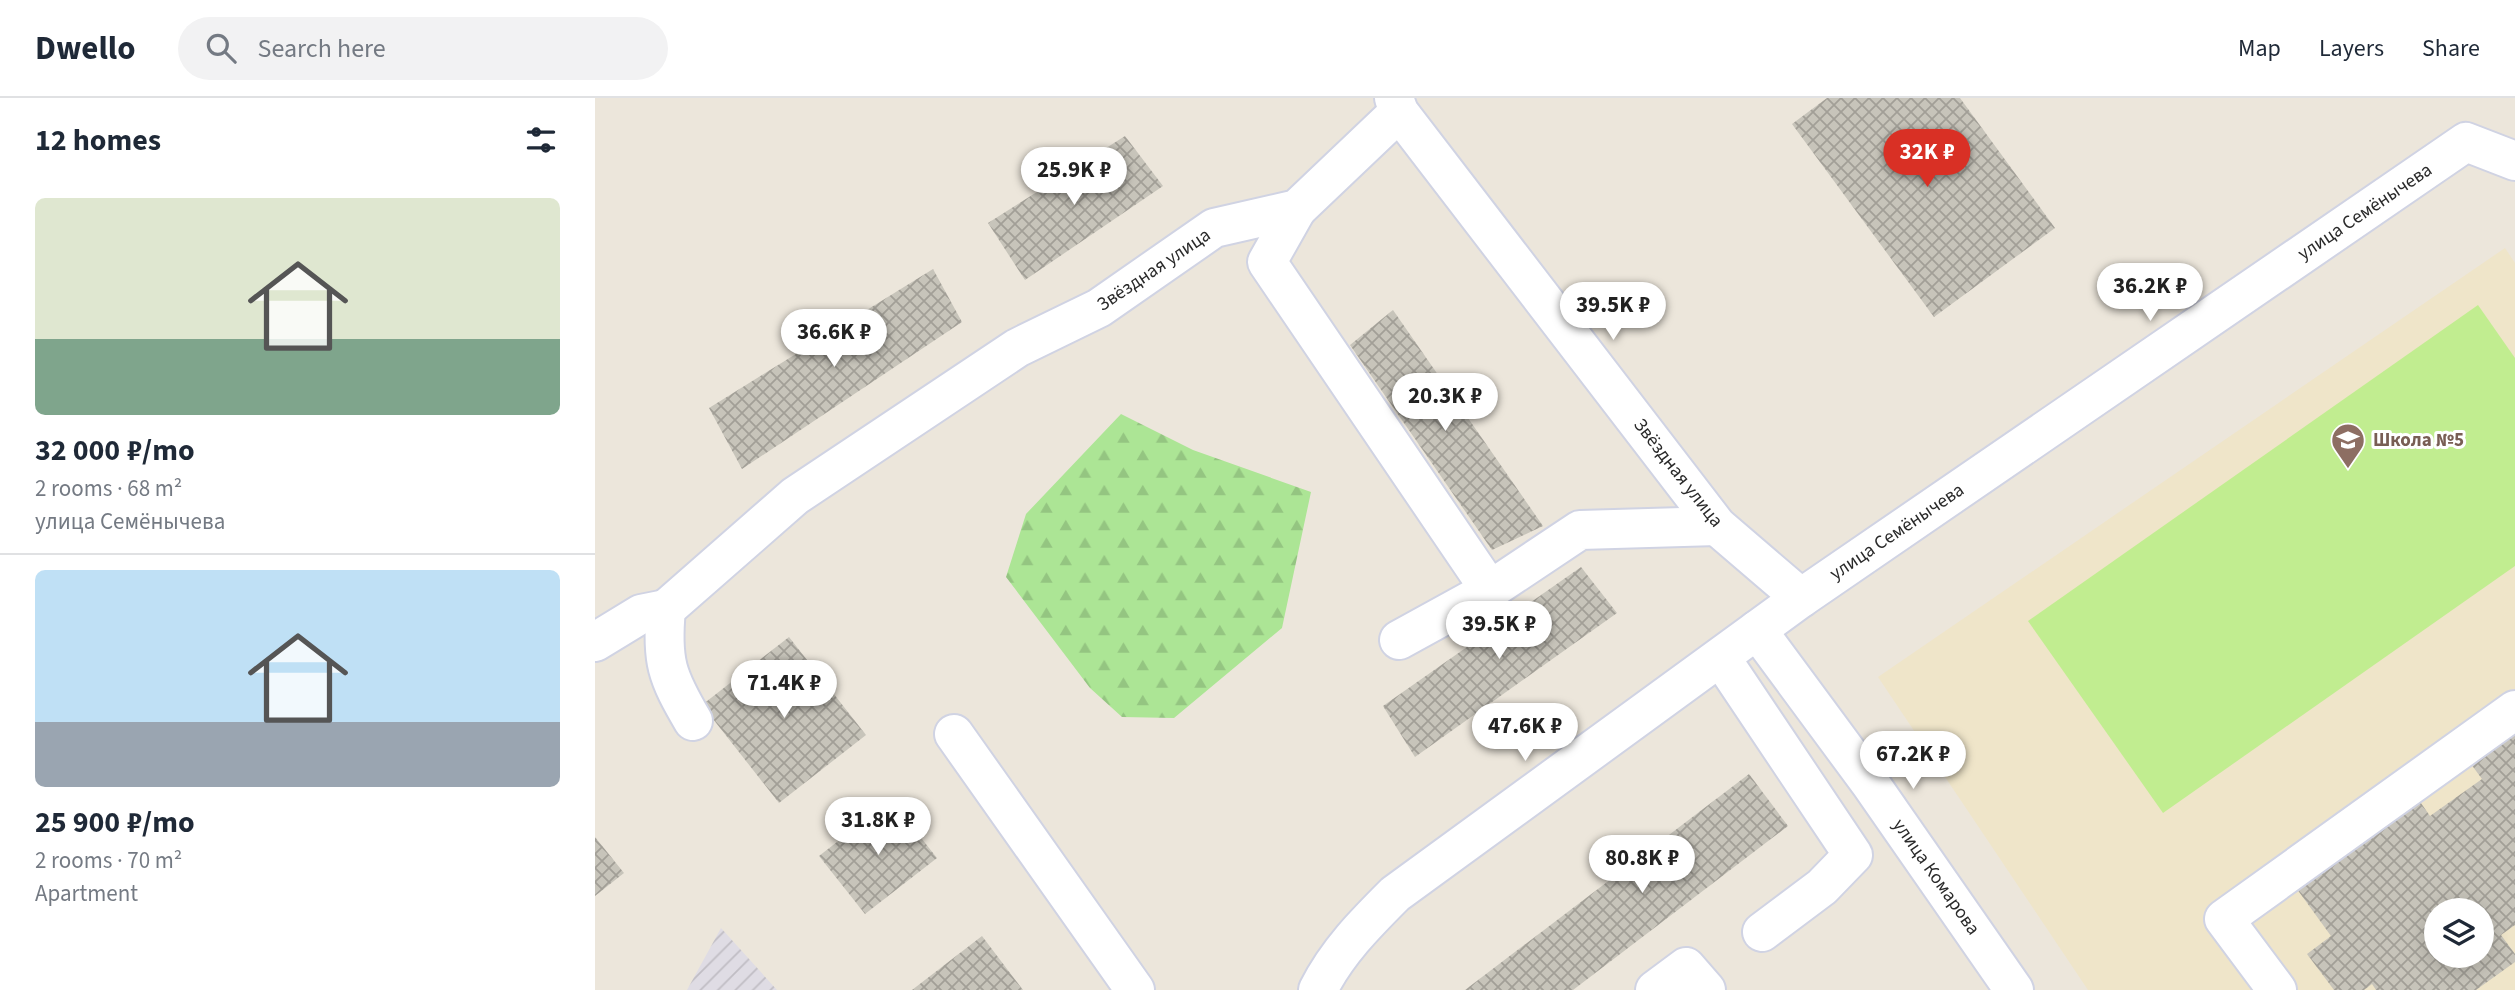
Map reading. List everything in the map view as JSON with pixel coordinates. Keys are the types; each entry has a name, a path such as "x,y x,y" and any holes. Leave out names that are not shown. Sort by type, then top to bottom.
{"street":[{"name":"Звёздная улица","path":"666,609 795,496 1017,348 1099,308 1214,228 1297,209 1397,105 1717,526 1801,598"},
{"name":"улица Семёнычева","path":"1318,990 1328,970 1358,931 1395,894 1801,598 2466,142 2515,160"},
{"path":"1297,209 1267,262 1490,590"},
{"path":"1399,640 1490,590 1580,530 1717,526"},
{"path":"595,642 641,614 666,609 662,646 670,682 693,721"},
{"name":"улица Комарова","path":"1757,631 1870,782 2014,990"},
{"path":"1721,658 1853,855 1822,887 1762,932"},
{"path":"2277,990 2224,919 2515,710"},
{"path":"954,734 1135,990"},
{"path":"1655,990 1686,967 1706,990"}],"shaded area":[{"name":"Школа №5","path":"2505,248 2515,263 2515,990 2088,990 1878,677"},
{"path":"721,928 777,990 687,990"}],"green space":[{"path":"2478,305 2515,358 2515,566 2163,813 2028,621"},
{"path":"1121,414 1193,450 1311,492 1282,628 1174,718 1122,717 1090,688 1006,577 1026,514"}],"building":[{"path":"1827,98 1960,98 2055,228 1934,317 1792,124"},
{"path":"1125,136 1163,186 1025,280 988,223"},
{"path":"933,269 962,322 742,469 709,408"},
{"path":"1393,310 1543,526 1492,550 1350,345"},
{"path":"1581,567 1617,613 1415,757 1383,706"},
{"path":"789,637 866,735 779,803 702,705"},
{"path":"2515,719 2515,925 2501,935 2515,954 2515,962 2476,990 2376,990 2372,984 2364,990 2334,990 2307,954 2331,936 2294,885 2416,796 2430,816 2482,779 2465,756"},
{"path":"1749,774 1788,826 1573,990 1465,990"},
{"path":"891,800 937,858 865,914 819,856"},
{"path":"595,837 624,873 595,896"},
{"path":"982,936 1023,990 912,990"}],"place":[{"name":"Школа №5","path":"2348,470"}]}
